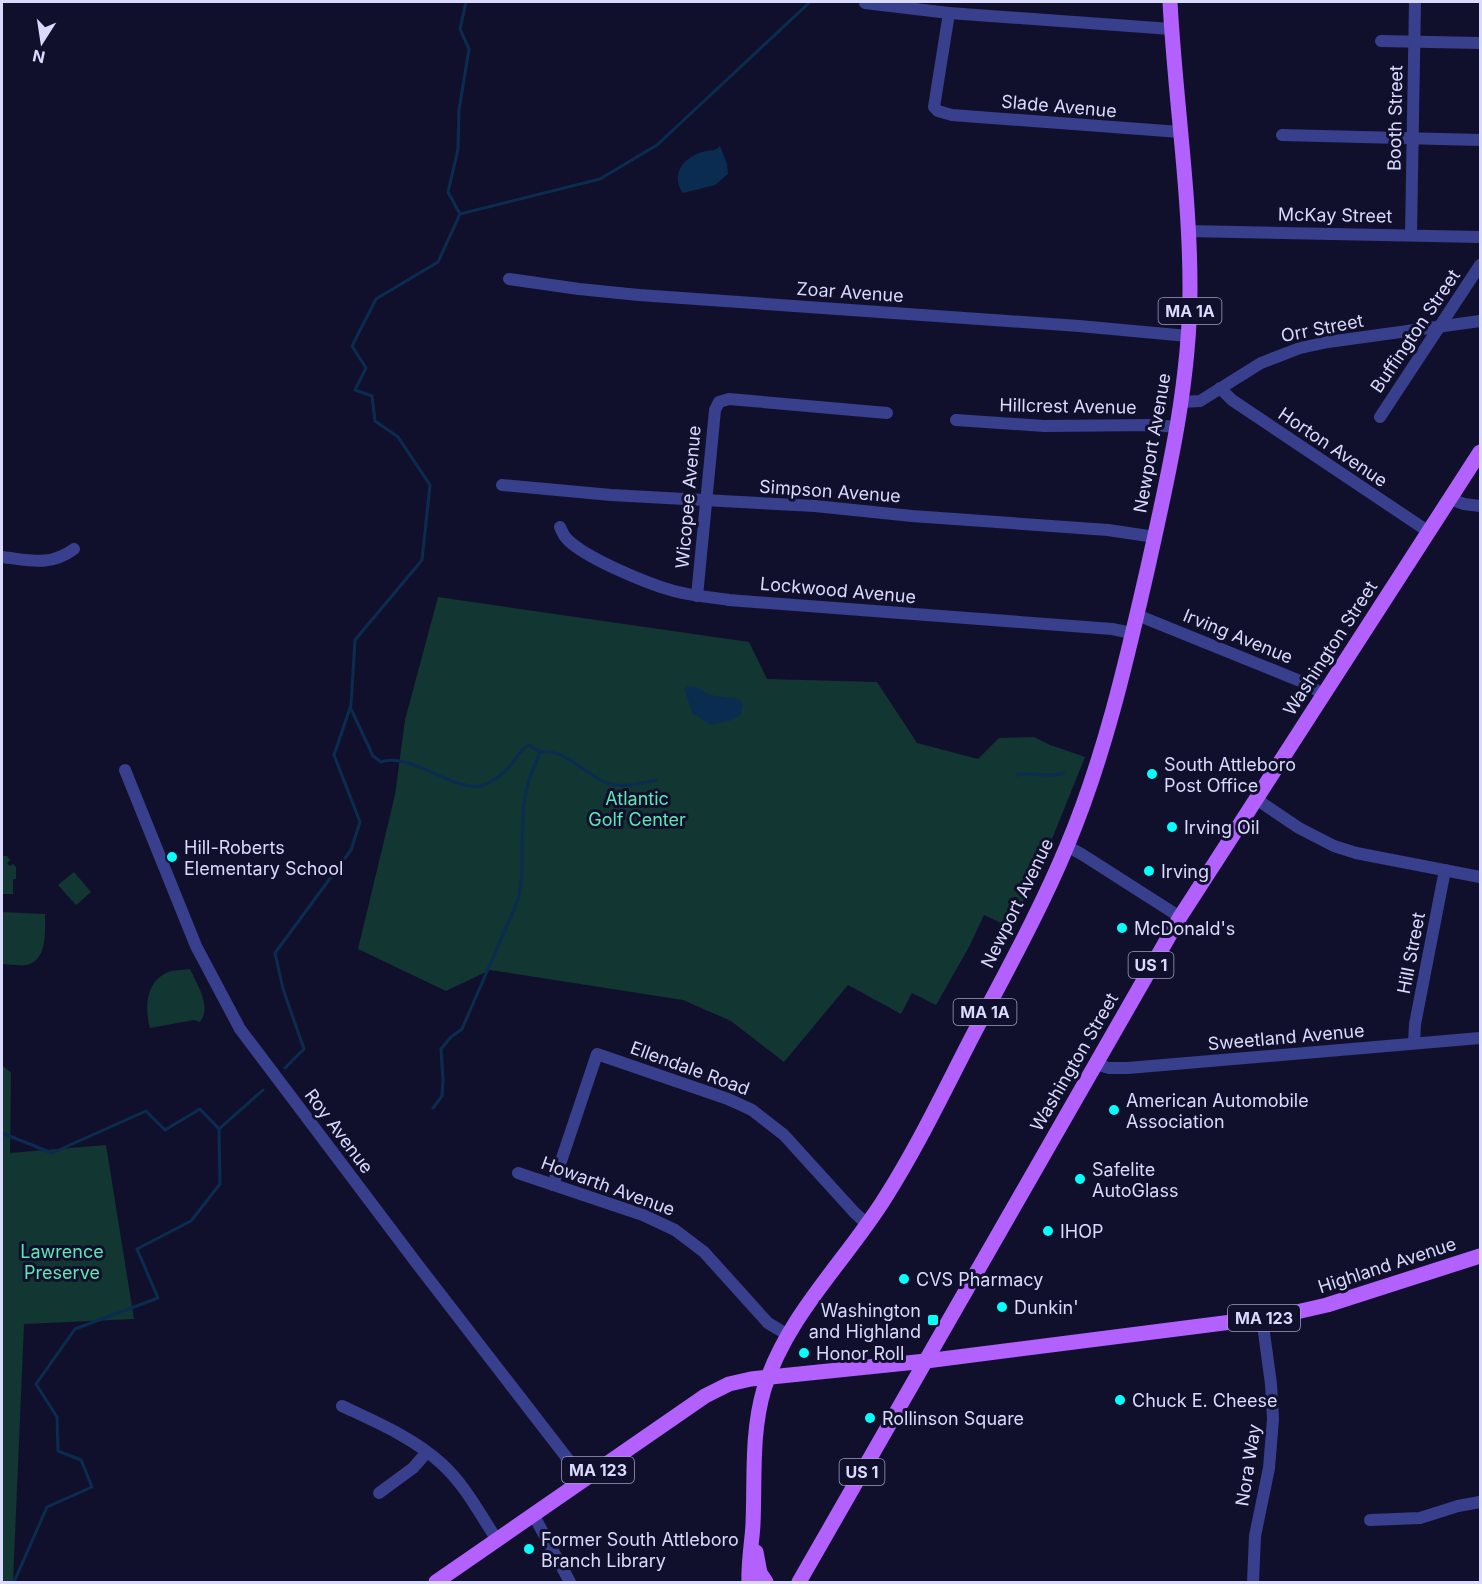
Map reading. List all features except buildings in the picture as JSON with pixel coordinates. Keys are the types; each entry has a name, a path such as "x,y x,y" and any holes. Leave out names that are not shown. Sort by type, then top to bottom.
{"main road":[{"name":"Newport Avenue","path":"769,1377 788,1335 805,1308 868,1225 916,1144 1038,910 1067,846 1098,759 1137,615 1182,402 1190,289 1188,231 1170,2"},
{"name":"Washington Street","path":"799,1582 1180,917 1480,452"},
{"name":"Highland Avenue","path":"769,1377 926,1361 1262,1318 1327,1305 1480,1256"},
{"name":"MA 123","path":"436,1582 718,1388 741,1381 769,1377"},
{"name":"MA 1A","path":"749,1582 755,1446 763,1392 769,1377"},
{"name":"MA 1A","path":"752,1528 760,1573 766,1582"}],"street":[{"name":"Booth Street","path":"1411,234 1415,2"},
{"path":"865,3 949,13 1171,29"},
{"name":"Slade Avenue","path":"949,13 934,107 936,110 952,115 1180,132"},
{"path":"1381,41 1480,43"},
{"path":"1282,135 1480,140"},
{"name":"McKay Street","path":"1188,231 1480,237"},
{"name":"Buffington Street","path":"1380,417 1480,265"},
{"name":"Zoar Avenue","path":"509,279 628,294 1067,325 1188,336"},
{"name":"Orr Street","path":"1182,402 1200,401 1261,363 1293,350 1328,342 1480,321"},
{"name":"Horton Avenue","path":"1220,388 1232,400 1429,532"},
{"name":"Wicopee Avenue","path":"697,596 715,410 719,402 729,399 887,413"},
{"name":"Hillcrest Avenue","path":"956,420 1044,426 1152,425 1178,427"},
{"name":"Simpson Avenue","path":"502,485 611,495 815,506 912,516 1108,530 1155,537"},
{"path":"1450,499 1480,506"},
{"name":"Lockwood Avenue","path":"560,527 572,543 601,561 661,587 697,596 1132,633"},
{"path":"2,557 53,561 62,558 74,549"},
{"name":"Irving Avenue","path":"1137,615 1305,683 1324,695"},
{"name":"Roy Avenue","path":"125,770 196,946 240,1029 584,1480"},
{"path":"1256,799 1299,828 1334,846 1356,853 1480,877"},
{"path":"1067,846 1180,917"},
{"name":"Hill Street","path":"1414,1043 1415,1024 1445,870"},
{"name":"Sweetland Avenue","path":"1095,1064 1109,1068 1128,1068 1480,1038"},
{"name":"Ellendale Road","path":"553,1185 597,1054 728,1099 752,1110 784,1135 868,1225"},
{"name":"Howarth Avenue","path":"518,1173 643,1215 675,1230 704,1252 768,1323 788,1335"},
{"name":"Nora Way","path":"1253,1582 1255,1536 1269,1468 1274,1419 1262,1318"},
{"path":"342,1406 394,1431 442,1464 457,1480 497,1540"},
{"path":"379,1493 413,1468 427,1452"},
{"path":"1370,1520 1420,1518 1458,1506 1480,1502"},
{"path":"534,1516 570,1582"}],"green space":[{"name":"Atlantic Golf Center","path":"438,597 749,642 767,679 877,682 917,743 978,759 999,738 1034,737 1085,757 1046,854 1012,928 984,915 969,947 936,1005 912,993 901,1014 848,985 784,1062 731,1021 683,1000 490,970 446,991 358,949 395,795 405,720"},
{"path":"2,856 7,856 10,860 7,863 16,867 13,894 2,894"},
{"path":"74,872 91,892 76,905 58,885"},
{"path":"2,912 45,914 44,944 38,958 33,962 26,965 2,964"},
{"path":"190,969 204,1002 200,1022 194,1020 150,1028 147,1003 156,980 171,971"},
{"name":"Lawrence Preserve","path":"2,1065 11,1073 10,1153 106,1145 134,1319 24,1324 13,1582 2,1582"}],"water":[{"path":"720,146 728,174 715,185 683,193 678,180 680,168 689,158"},
{"path":"688,686 696,687 709,695 739,699 743,704 741,715 729,721 711,725 693,714 684,689"}],"waterway":[{"path":"285,1068 304,1049 283,989 275,953 351,850 360,822 334,755 351,705 355,640 422,560 430,485 398,437 375,421 372,396 355,390 366,368 352,346 376,299 438,262 460,214 448,192 458,149 459,110 469,49 460,29 466,2"},
{"path":"460,214 600,179 657,145 810,2"},
{"path":"351,709 373,756 381,762 393,760 406,762 461,784 484,785 491,781 508,769 529,745 540,752 565,757 610,784 630,785 656,780"},
{"path":"433,1108 442,1096 441,1049 462,1029 518,900 522,872 524,801 540,752"},
{"path":"1017,775 1064,773"},
{"path":"219,1129 263,1090"},
{"path":"2,1133 52,1153 146,1111 165,1130 200,1109 219,1129"},
{"path":"14,1582 47,1507 92,1487 81,1460 58,1451 57,1417 36,1384 75,1329 158,1298 137,1249 191,1221 220,1184 219,1129"}],"place":[{"name":"South Attleboro Post Office","path":"1152,774"},
{"name":"Irving Oil","path":"1172,827"},
{"name":"Hill-Roberts Elementary School","path":"172,857"},
{"name":"Irving","path":"1149,871"},
{"name":"McDonald's","path":"1122,928"},
{"name":"American Automobile Association","path":"1114,1110"},
{"name":"Safelite AutoGlass","path":"1080,1179"},
{"name":"IHOP","path":"1048,1231"},
{"name":"CVS Pharmacy","path":"904,1279"},
{"name":"Dunkin'","path":"1002,1307"},
{"name":"Washington and Highland","path":"933,1320"},
{"name":"Honor Roll","path":"804,1353"},
{"name":"Chuck E. Cheese","path":"1120,1400"},
{"name":"Rollinson Square","path":"870,1418"},
{"name":"Former South Attleboro Branch Library","path":"529,1549"}]}
